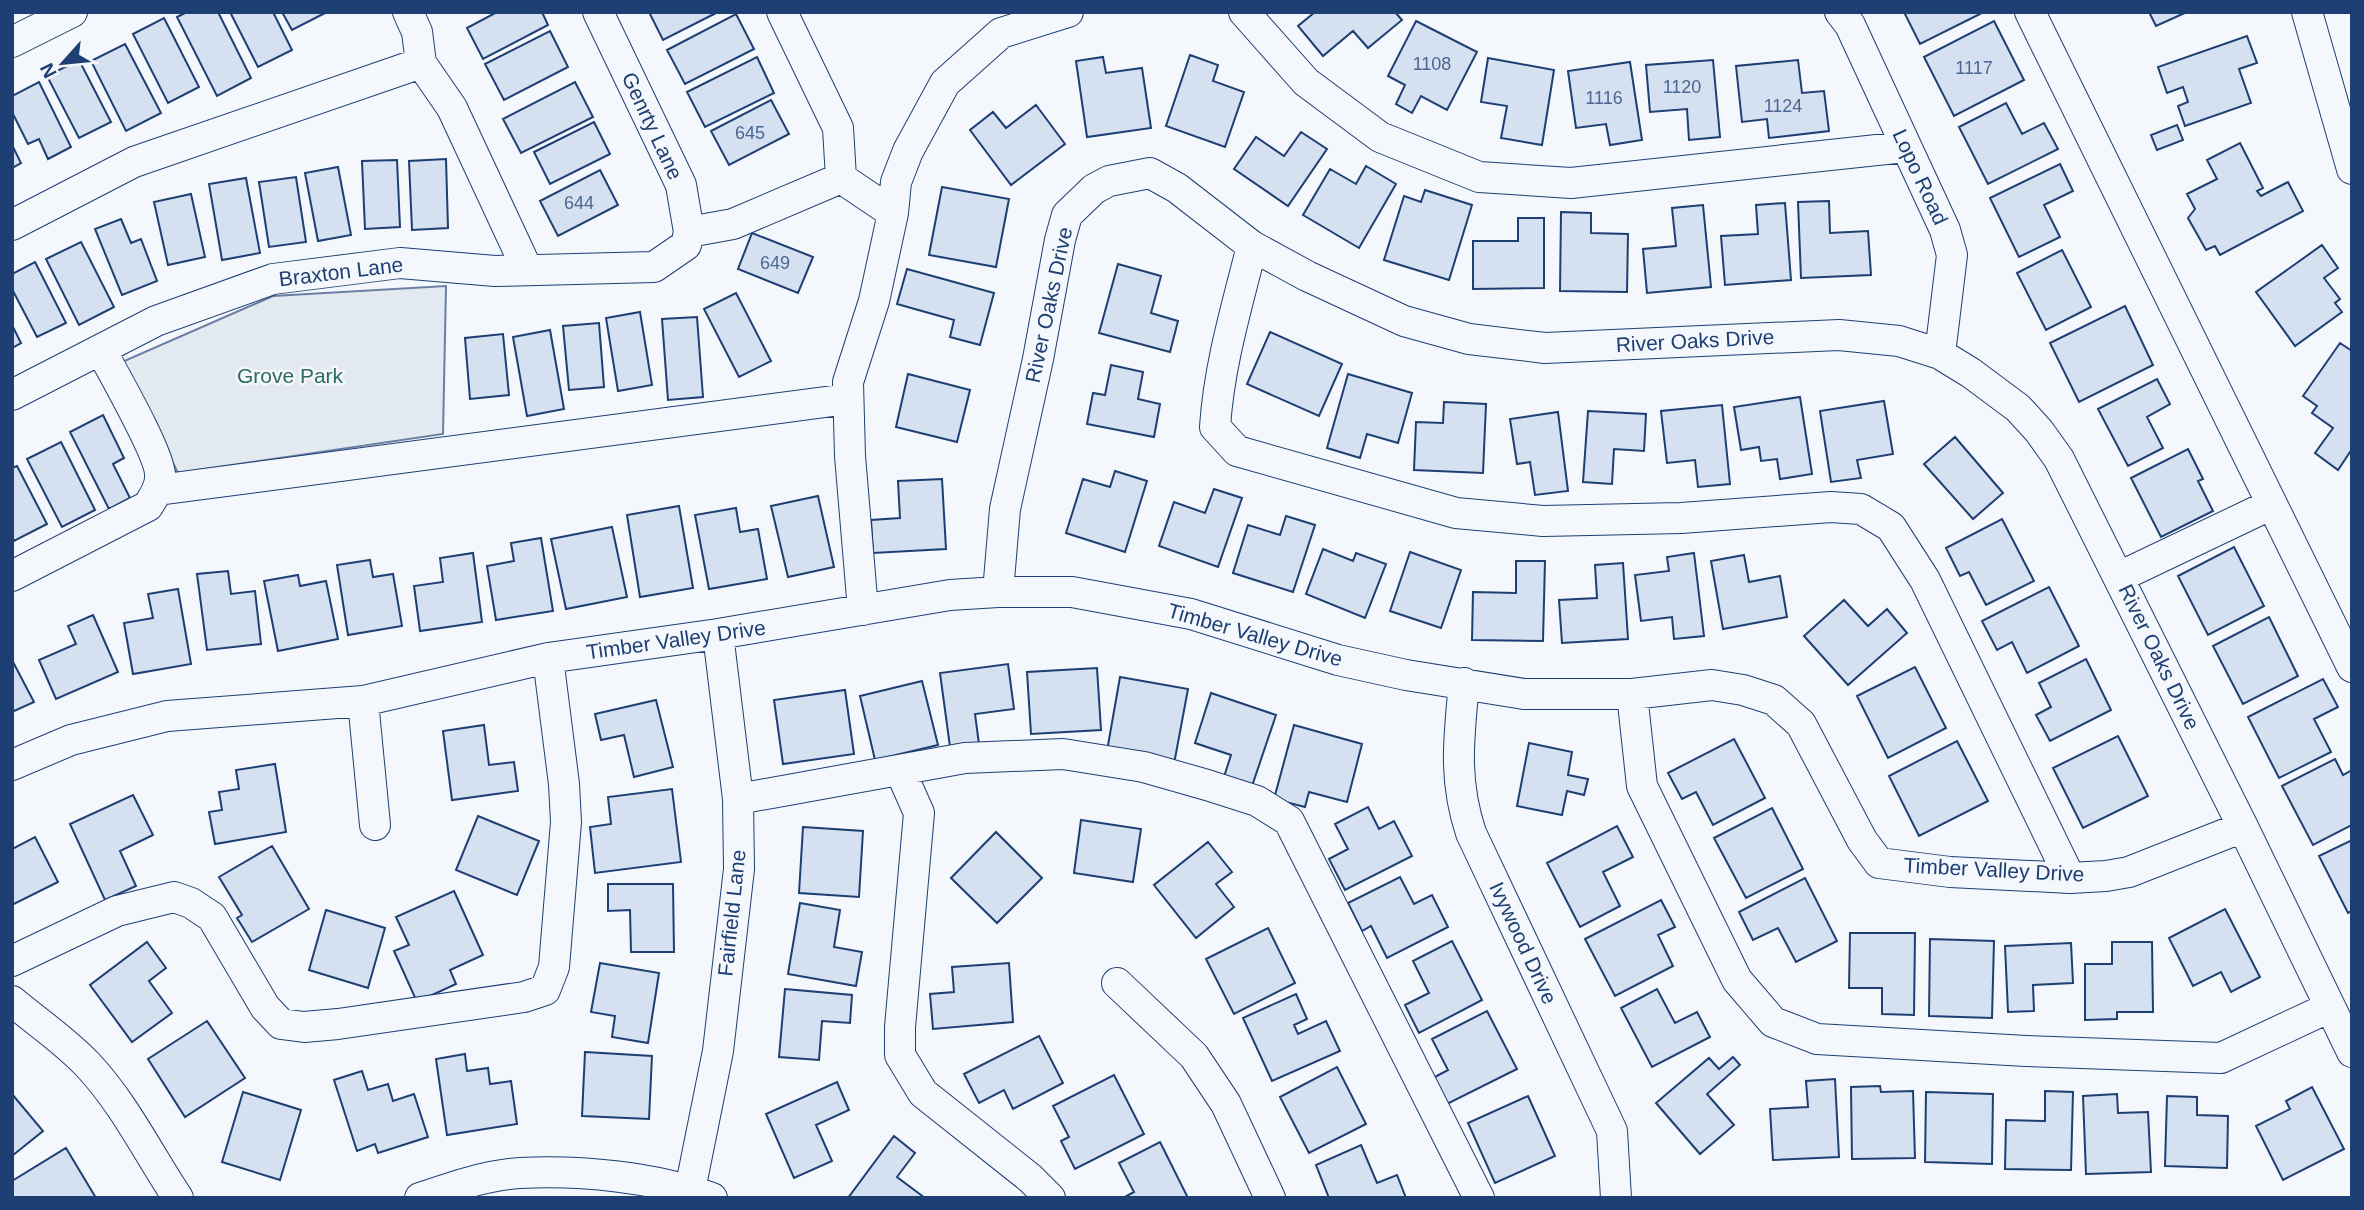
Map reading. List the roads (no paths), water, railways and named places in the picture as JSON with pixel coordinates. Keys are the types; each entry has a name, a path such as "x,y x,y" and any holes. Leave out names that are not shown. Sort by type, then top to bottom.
{"street":[{"path":"12,42 72,12"},
{"path":"408,12 417,32 421,63 452,108 527,269"},
{"name":"Genrty Lane","path":"597,12 681,185 687,239"},
{"path":"782,12 838,128 841,178"},
{"path":"863,610 850,456 848,382 874,301 893,213 896,182 908,151 945,83 1001,33 1068,12"},
{"path":"1244,12 1306,82 1380,137 1479,177 1571,183 1905,147"},
{"name":"Lopo Road","path":"1840,12 1850,25 1945,230 1952,255 1940,354"},
{"path":"2030,12 2270,505 2352,667"},
{"path":"2307,12 2352,169"},
{"path":"12,225 134,162 421,63"},
{"name":"River Oaks Drive","path":"998,592 1005,509 1038,359 1060,240 1068,215 1094,189 1110,181 1150,173 1177,188 1252,246 1307,276 1404,321 1469,339 1545,348 1839,335 1899,341 1940,354 2018,408 2059,459 2352,1052"},
{"path":"687,239 733,224 841,178"},
{"path":"841,178 893,213"},
{"name":"Braxton Lane","path":"12,395 156,321 273,279 400,262 495,271 654,267 687,239"},
{"path":"1252,246 1217,396 1215,427 1237,451 1456,513 1543,520 1681,518 1831,507 1861,509 1891,527 1925,580 2070,878"},
{"path":"12,576 148,506 158,490 161,474 152,450 101,349"},
{"path":"158,490 849,399"},
{"path":"2119,577 2270,505"},
{"name":"Timber Valley Drive","path":"12,765 71,740 167,716 363,701 548,658 718,634 950,595 1072,592 1192,614 1338,660 1406,675 1524,694 1632,694 1712,685 1743,690 1774,700 1801,723 1862,841 1879,863 1950,872 2070,878 2129,872 2243,827"},
{"name":"Fairfield Lane","path":"701,1194 739,869 738,799 718,634"},
{"path":"12,961 117,911 174,897 191,903 212,917 265,1007 281,1024 304,1027 338,1024 524,997 544,990 554,967 566,822 564,784 548,658"},
{"name":"Ivywood Drive","path":"1464,683 1457,757 1462,805 1471,833 1612,1132 1616,1198"},
{"path":"1632,694 1642,786 1737,980 1773,1022 1816,1039 2026,1051 2221,1058 2330,1007"},
{"path":"363,701 375,825"},
{"path":"738,799 965,758 1063,754 1144,766 1258,801 1289,821 1479,1198"},
{"path":"900,770 919,813 900,1027 900,1055 923,1093 1030,1178 1051,1198"},
{"path":"1117,983 1194,1056 1226,1104 1270,1198"},
{"path":"12,1001 50,1029 87,1064 131,1121 148,1154 178,1198"},
{"path":"421,1198 475,1181 518,1173 619,1176 701,1194"}],"park label":[{"name":"Grove Park","path":"290,376"}]}
